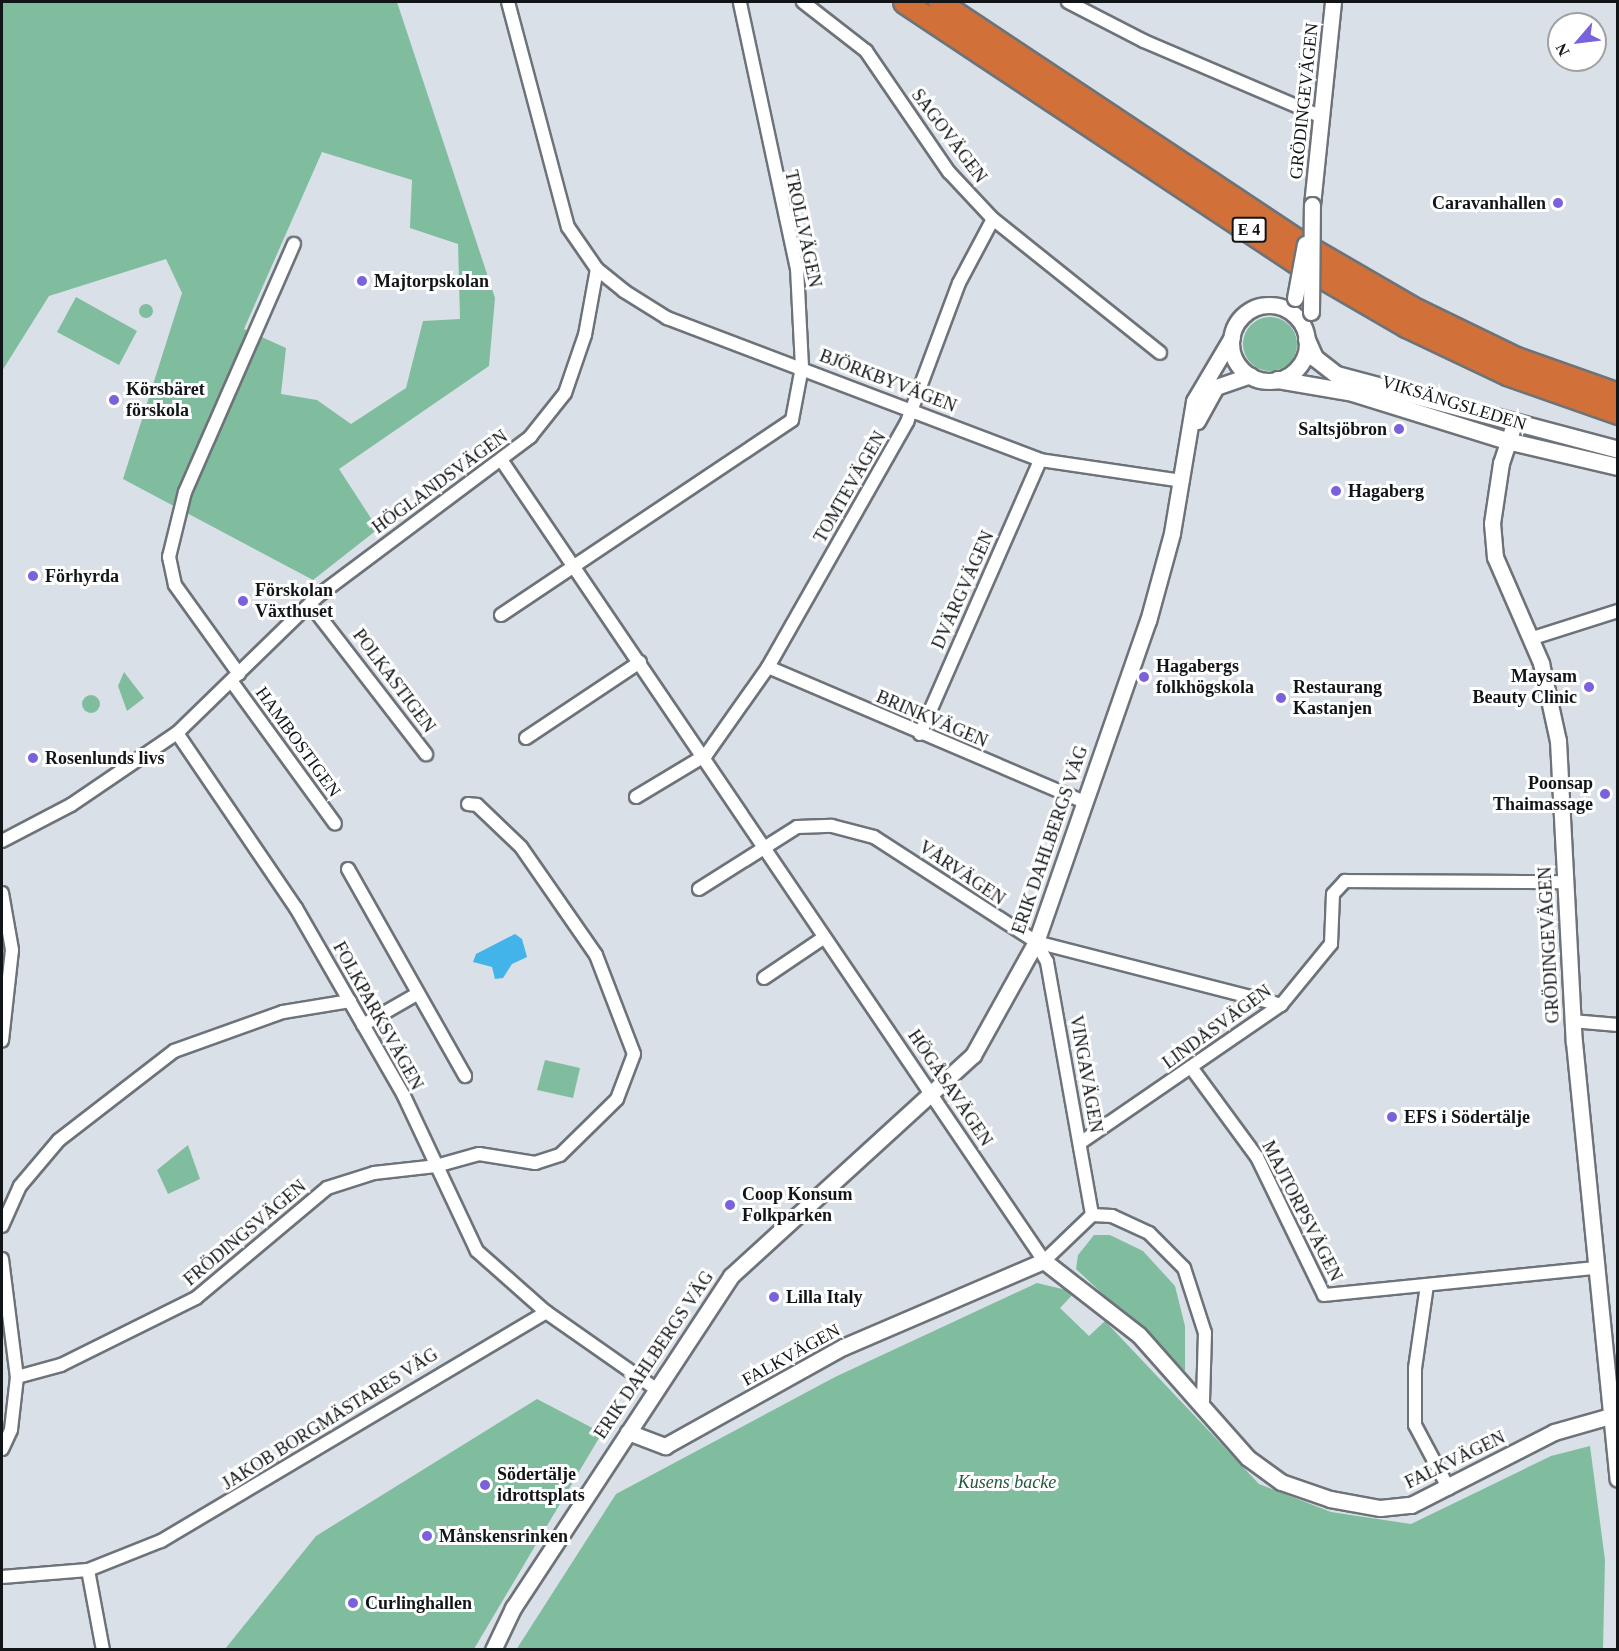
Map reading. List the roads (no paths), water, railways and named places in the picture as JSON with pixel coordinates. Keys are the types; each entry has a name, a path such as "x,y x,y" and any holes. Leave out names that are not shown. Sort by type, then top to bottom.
{"highway":[{"name":"E 4","path":"904,2 1309,269 1406,326 1507,374 1617,413"},
{"name":"E 4","path":"939,2 1303,244 1417,310 1516,358 1617,394"}],"main road":[{"name":"VIKSÄNGSLEDEN","path":"1306,337 1315,358 1337,375 1617,450"},
{"name":"VIKSÄNGSLEDEN","path":"1278,380 1353,393 1507,441 1617,468"}],"street":[{"path":"508,2 557,195 568,227 597,269"},
{"name":"TROLLVÄGEN","path":"574,566 792,420 802,367 797,269 740,2"},
{"name":"SAGOVÄGEN","path":"803,2 867,51 949,172 993,219 1160,353"},
{"path":"1068,2 1144,41 1322,117"},
{"name":"GRÖDINGEVÄGEN","path":"1232,337 1248,312 1280,307 1294,298 1312,205 1333,2"},
{"name":"GRÖDINGEVÄGEN","path":"1278,380 1297,369 1311,312 1312,205"},
{"name":"TOMTEVÄGEN","path":"705,755 768,667 912,410 959,283 993,219"},
{"name":"HAMBOSTIGEN","path":"294,244 185,492 169,557 175,585 235,678 335,824"},
{"name":"BJÖRKBYVÄGEN","path":"597,269 667,318 802,367 1040,460 1182,481"},
{"name":"HÖGLANDSVÄGEN","path":"2,841 71,805 177,733 310,604 390,539 502,461 566,393 585,335 597,269"},
{"path":"1280,307 1296,317 1306,337"},
{"path":"1232,337 1238,364 1250,375 1278,380"},
{"name":"ERIK DAHLBERGS VÄG","path":"493,1650 513,1608 731,1276 935,1095 973,1055 1036,942 1148,621 1182,481 1190,440 1194,401 1232,337"},
{"name":"ERIK DAHLBERGS VÄG","path":"1190,440 1208,395 1250,375"},
{"name":"GRÖDINGEVÄGEN","path":"1515,421 1507,441 1492,523 1495,556 1530,639 1557,741 1572,1021 1595,1268 1611,1369 1610,1416 1617,1479"},
{"name":"DVÄRGVÄGEN","path":"920,734 1040,460"},
{"name":"HÖGÅSAVÄGEN","path":"502,461 705,755 823,938 935,1095 1044,1261"},
{"path":"501,615 574,566"},
{"name":"POLKASTIGEN","path":"310,604 426,754"},
{"path":"1530,639 1617,611"},
{"path":"526,738 640,662"},
{"name":"BRINKVÄGEN","path":"768,667 920,734 1084,802"},
{"name":"FOLKPARKSVÄGEN","path":"177,733 285,890 350,1001 436,1166 477,1251 546,1312"},
{"path":"636,796 705,755"},
{"name":"FRÖDINGSVÄGEN","path":"17,1377 61,1365 196,1299 327,1188 374,1173 436,1166 479,1154 535,1163 560,1155 617,1099 635,1065 624,1018 596,955 561,901 521,847 477,805 468,804"},
{"name":"VÅRVÄGEN","path":"763,844 797,827 832,826 874,837 1036,942 1281,1005"},
{"path":"699,888 763,844"},
{"path":"348,869 465,1076"},
{"name":"LINDÅSVÄGEN","path":"1080,1143 1192,1070 1281,1005 1331,944 1334,894 1345,881 1565,882"},
{"path":"2,893 12,950 2,1040"},
{"path":"764,978 823,938"},
{"name":"VINGAVÄGEN","path":"1036,942 1047,962 1092,1215"},
{"path":"363,1025 417,994"},
{"path":"2,1226 20,1186 59,1140 174,1051 283,1012 350,1001"},
{"path":"1572,1021 1617,1025"},
{"name":"MAJTORPSVÄGEN","path":"1192,1070 1257,1157 1324,1295 1595,1268"},
{"path":"1092,1215 1112,1216 1149,1233 1184,1268 1205,1333 1203,1402"},
{"name":"FALKVÄGEN","path":"628,1432 665,1446 843,1347 1044,1261 1092,1215"},
{"path":"2,1260 17,1377 11,1428 2,1449"},
{"name":"FALKVÄGEN","path":"1044,1261 1138,1335 1203,1402 1248,1458 1281,1482 1380,1508 1411,1505 1449,1489 1554,1432 1610,1416"},
{"path":"1427,1285 1415,1368 1415,1425 1449,1489"},
{"path":"546,1312 656,1389"},
{"name":"JAKOB BORGMÄSTARES VÄG","path":"2,1577 88,1570 161,1541 233,1501 413,1387 546,1312"},
{"path":"88,1570 103,1650"}],"water":[{"path":"515,934 522,939 527,957 512,964 503,978 495,979 492,967 473,962 476,954"}],"place":[{"name":"Caravanhallen","path":"1558,203"},
{"name":"Majtorpskolan","path":"362,281"},
{"name":"Körsbäret förskola","path":"114,400"},
{"name":"Saltsjöbron","path":"1399,429"},
{"name":"Hagaberg","path":"1336,491"},
{"name":"Förhyrda","path":"33,576"},
{"name":"Förskolan Växthuset","path":"243,601"},
{"name":"Hagabergs folkhögskola","path":"1144,677"},
{"name":"Maysam Beauty Clinic","path":"1589,687"},
{"name":"Restaurang Kastanjen","path":"1281,698"},
{"name":"Rosenlunds livs","path":"33,758"},
{"name":"Poonsap Thaimassage","path":"1605,794"},
{"name":"EFS i Södertälje","path":"1392,1117"},
{"name":"Coop Konsum Folkparken","path":"730,1205"},
{"name":"Lilla Italy","path":"774,1297"},
{"name":"Södertälje idrottsplats","path":"485,1485"},
{"name":"Månskensrinken","path":"427,1536"},
{"name":"Curlinghallen","path":"353,1603"}],"park label":[{"name":"Kusens backe","path":"1007,1482"}]}
